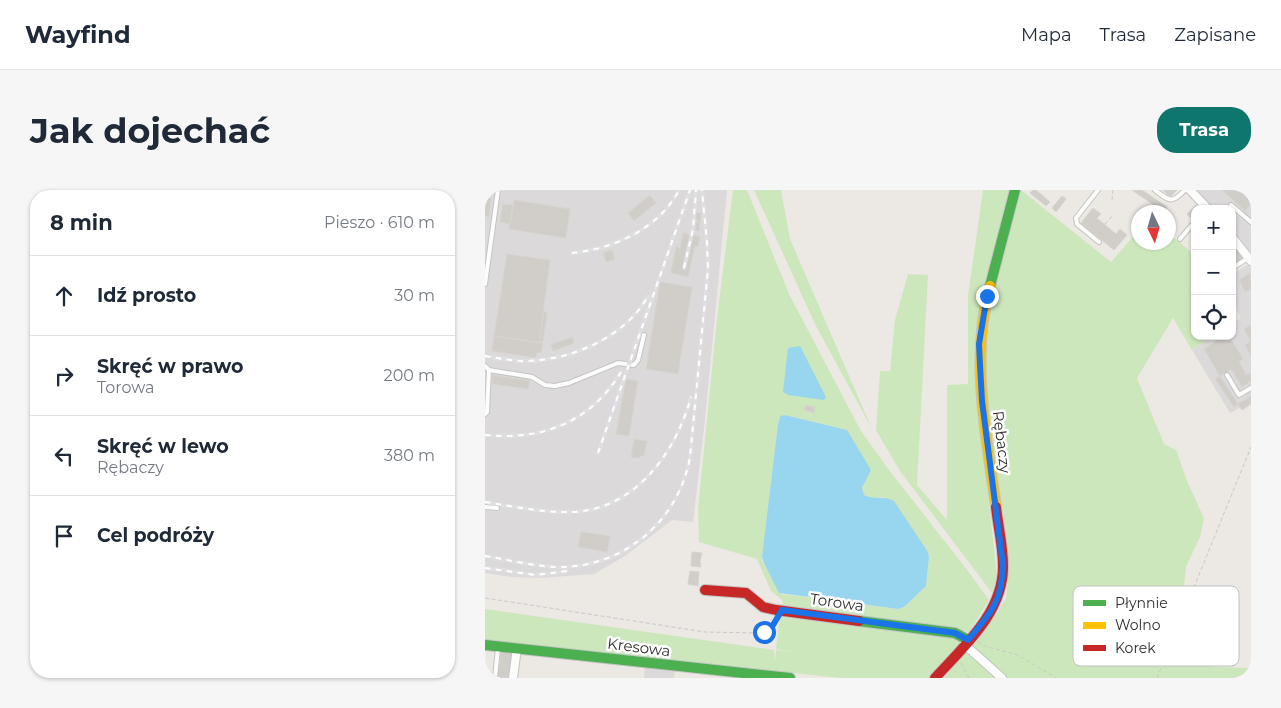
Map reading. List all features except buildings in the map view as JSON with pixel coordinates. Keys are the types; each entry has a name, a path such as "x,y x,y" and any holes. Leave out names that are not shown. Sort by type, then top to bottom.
{"street":[{"name":"Rębaczy","path":"935,678 968,641 995,605 1000,592 1003,565 982,401 979,344 987,296 1015,190"},
{"path":"1190,190 1203,205"},
{"path":"1236,242 1250,259"},
{"name":"Torowa","path":"705,590 746,594 763,608 955,633 968,641"},
{"path":"968,641 1002,678"},
{"name":"Kresowa","path":"485,645 790,678"},
{"path":"513,678 517,648"}],"lane":[{"path":"485,284 497,190"},
{"path":"1098,190 1076,218 1077,224 1099,242"},
{"path":"1155,190 1167,199 1172,200 1176,199 1185,190"},
{"path":"1236,209 1251,222"},
{"path":"1180,239 1191,226"},
{"path":"1236,266 1250,259"},
{"path":"485,414 487,412 487,368 532,377 545,385 562,385 618,363 633,365 638,360 644,335"},
{"path":"1227,375 1239,395 1251,388"},
{"path":"485,507 497,508"},
{"path":"495,678 498,646"}],"path":[{"path":"1112,200 1113,190"},
{"path":"1105,224 1114,214"},
{"path":"1194,586 1251,447"},
{"path":"485,598 711,632 764,632 773,625 782,610"},
{"path":"968,641 980,642 988,647 1018,656 1056,678"},
{"path":"956,653 969,678"},
{"path":"1157,678 1162,666"}],"shaded area":[{"path":"485,190 727,190 705,420 693,522 672,520 625,556 594,574 540,578 512,577 485,573"},
{"path":"1188,190 1251,190 1251,263 1236,246 1236,205 1201,205"},
{"path":"1249,264 1251,268 1251,402 1230,413 1192,350 1207,340 1236,340 1236,321 1241,318 1236,310 1236,272"},
{"path":"645,667 675,670 674,678 644,678"}],"green space":[{"path":"733,190 747,190 789,294 861,431 989,600 969,632 782,607 783,601 771,591 757,559 699,542 698,509 717,319","holes":["785,415 847,430 864,485 862,488 864,495 869,498 884,497 928,552 926,586 904,607 898,609 781,594 762,560 779,417"]},
{"path":"754,190 781,190 790,239 872,429 816,326"},
{"path":"983,190 1010,190 980,305 976,381 997,577 992,593 900,471 876,430 880,371 890,371 895,320 908,274 928,275 917,485 947,520 947,385 968,384 968,296"},
{"path":"1021,190 1111,262 1131,239 1131,250 1176,250 1176,239 1191,252 1191,340 1207,340 1192,350 1173,318 1137,378 1164,444 1176,450 1187,481 1204,518 1200,537 1186,567 1184,586 1073,586 1073,666 1212,666 1251,668 1251,678 944,678 997,613 1006,598 1009,566 984,371 991,303"},
{"path":"485,609 774,650 775,661 776,650 793,652 776,649 780,617 955,636 961,642 930,678 841,678 485,641"}],"water":[{"path":"800,346 826,397 824,400 788,395 783,392 788,348"},
{"path":"785,415 847,430 871,470 862,488 864,495 894,501 928,552 926,586 904,607 898,609 779,593 762,557 778,424 780,416"}],"railway":[{"path":"572,253 603,247 633,235 660,216 679,190"},
{"path":"598,453 690,190"},
{"path":"684,268 693,229 696,190"},
{"path":"485,556 545,566 565,567 588,564 610,557 629,547 647,534 675,500 684,479 690,457 708,269 702,190"},
{"path":"485,356 523,361 541,360 577,352 611,335 625,324 638,311 648,296"},
{"path":"485,435 526,435 545,431 563,424 595,404 621,372"},
{"path":"485,502 555,512 589,510 611,503 630,492 647,477 662,459 684,419 691,397"},
{"path":"485,568 536,575 567,571"}],"traffic: fast":[{"path":"990,286 1015,190"},
{"path":"859,621 955,633 968,640"},
{"path":"485,645 790,678"}],"traffic: slow":[{"path":"990,286 984,313 980,368 984,424 996,507"}],"traffic: jam":[{"path":"935,678 970,641 990,613 997,598 1002,582 1003,565 996,507"},
{"path":"705,590 746,593 763,607 776,610 859,621"}],"route":[{"path":"764,632 778,619 782,610 955,633 968,640 995,605 1000,592 1003,565 982,401 979,344 987,296"}]}
